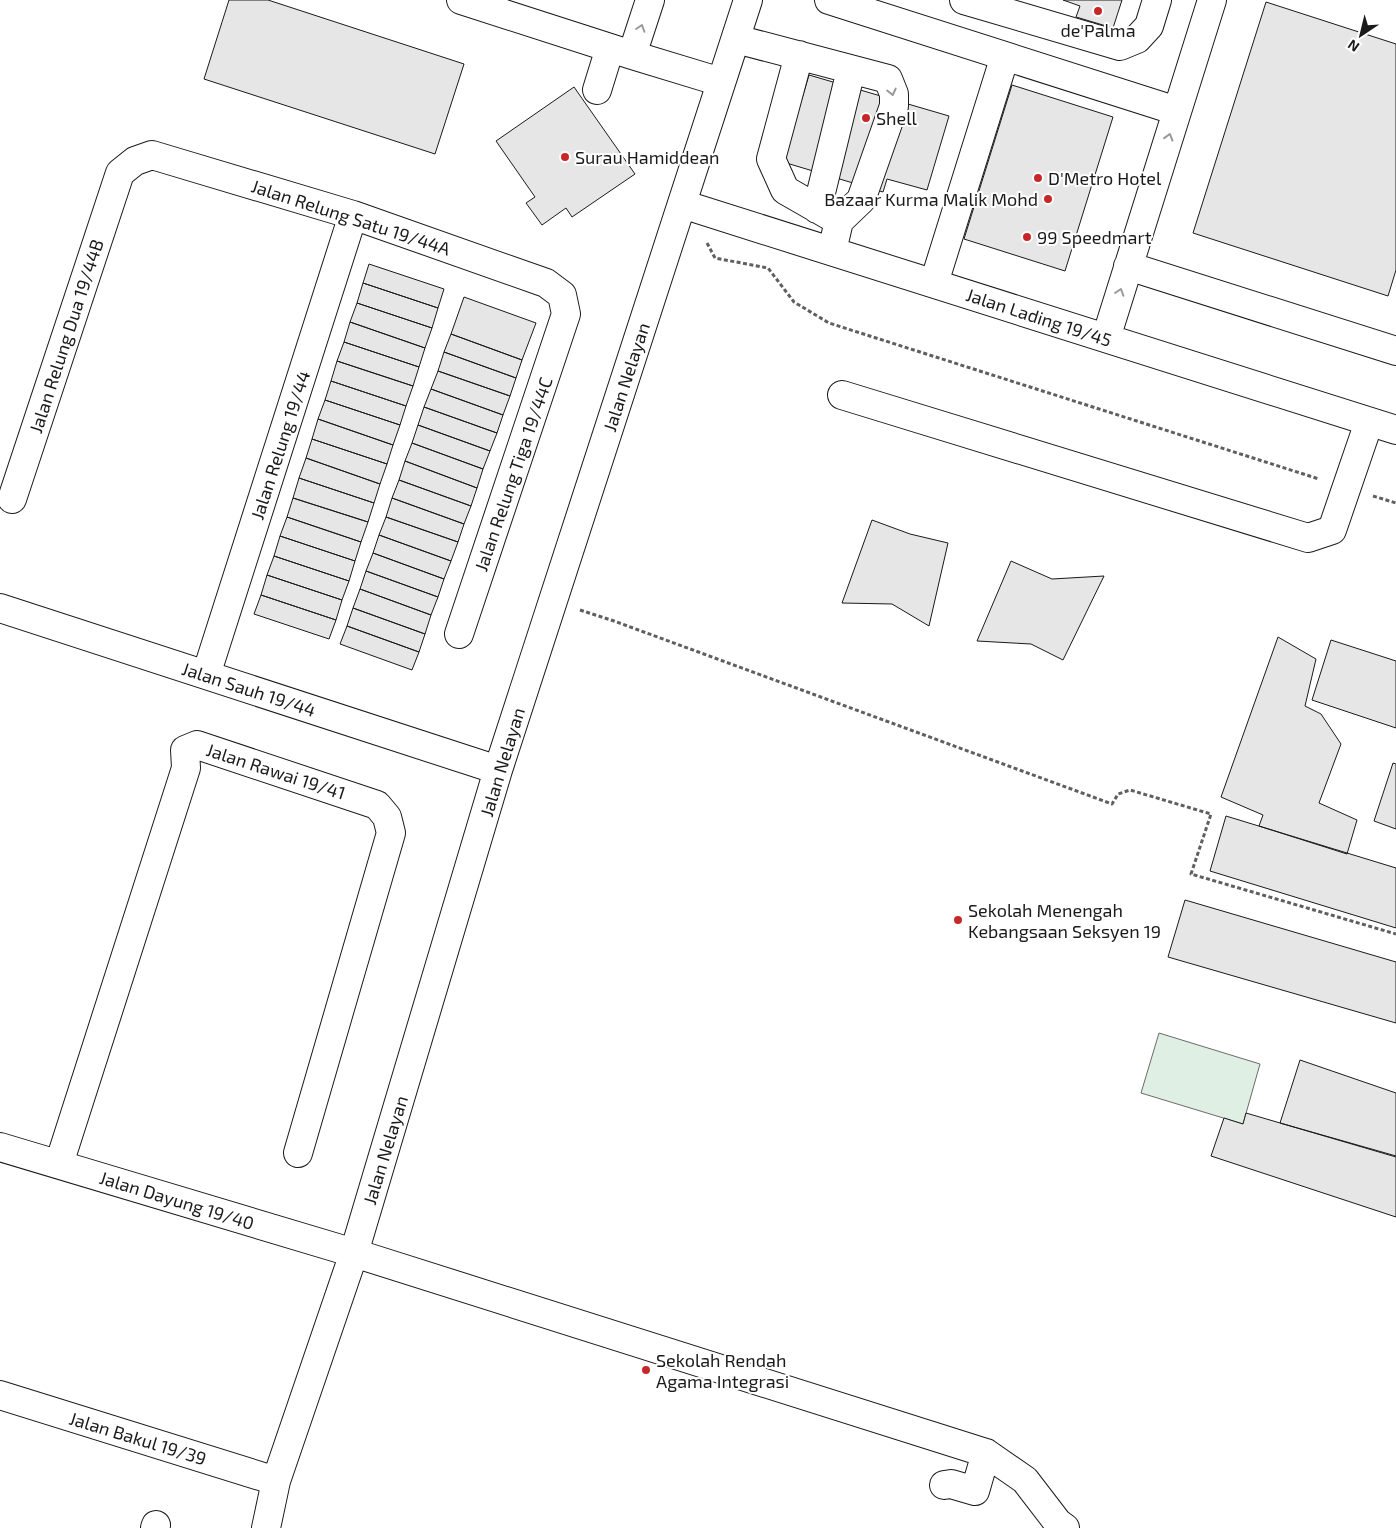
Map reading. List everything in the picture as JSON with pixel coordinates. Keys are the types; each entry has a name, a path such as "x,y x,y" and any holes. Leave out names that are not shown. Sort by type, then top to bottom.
{"street":[{"path":"461,0 621,52 722,82"},
{"path":"597,90 650,0"},
{"name":"Jalan Nelayan","path":"266,1528 276,1481 354,1253 498,770 748,0"},
{"path":"964,0 1120,46 1137,39 1149,26 1157,0"},
{"path":"1106,338 1212,0"},
{"path":"841,2 1177,111"},
{"path":"736,39 888,79 894,94 894,106 861,200 828,215"},
{"path":"799,55 771,159 785,190 828,215"},
{"path":"934,283 1005,56"},
{"path":"832,251 828,215 851,70"},
{"name":"Jalan Relung Satu 19/44A","path":"120,172 135,161 152,155 353,215 546,283 562,295 566,314"},
{"name":"Jalan Relung Dua 19/44B","path":"12,499 120,172"},
{"name":"Jalan Lading 19/45","path":"682,204 1396,430"},
{"name":"Jalan Relung 19/44","path":"206,675 353,215"},
{"path":"1128,266 1396,351"},
{"name":"Jalan Relung Tiga 19/44C","path":"459,634 566,314"},
{"path":"842,394 1308,538 1332,530 1369,422"},
{"name":"Jalan Sauh 19/44","path":"0,608 498,770"},
{"name":"Jalan Rawai 19/41","path":"59,1164 186,768 185,750 197,745 377,805 387,817 390,833 298,1153"},
{"name":"Jalan Dayung 19/40","path":"1,1151 59,1164 354,1253 986,1453 1025,1480 1058,1523 1065,1528"},
{"name":"Jalan Bakul 19/39","path":"0,1395 276,1481"},
{"path":"944,1485 951,1484 975,1491 986,1453"}],"path":[{"path":"706,242 715,258 768,268 794,302 829,323 1396,503"},
{"path":"553,601 614,621 1112,804 1118,794 1130,790 1211,814 1191,874 1396,934"}],"green space":[{"path":"1159,1033 1260,1064 1243,1124 1141,1093"}],"building":[{"path":"229,0 268,0 464,64 435,154 204,79"},
{"name":"de'Palma","path":"1063,0 1122,0 1113,28 1076,17 1080,6"},
{"path":"1266,2 1396,44 1396,270 1388,296 1193,233"},
{"path":"809,75 949,116 927,190 887,179 883,192 783,162"},
{"name":"D'Metro Hotel","path":"1012,85 1113,117 1065,271 964,239"},
{"name":"Surau Hamiddean","path":"574,87 635,174 572,217 566,208 542,225 526,203 535,197 496,141"},
{"path":"369,264 444,289 438,308 363,283"},
{"path":"363,283 438,308 432,328 357,303"},
{"path":"464,297 536,323 522,360 451,334"},
{"path":"357,303 432,328 425,348 350,322"},
{"path":"350,322 425,348 419,367 344,342"},
{"path":"451,334 522,360 516,378 444,352"},
{"path":"344,342 419,367 413,386 337,361"},
{"path":"444,352 516,378 510,396 438,371"},
{"path":"337,361 413,386 406,406 331,381"},
{"path":"438,371 510,396 503,415 431,389"},
{"path":"331,381 406,406 400,425 325,400"},
{"path":"431,389 503,415 497,433 424,407"},
{"path":"325,400 400,425 393,445 318,419"},
{"path":"424,407 497,433 490,451 418,425"},
{"path":"318,419 393,445 387,464 312,439"},
{"path":"418,425 490,451 483,469 412,443"},
{"path":"312,439 387,464 380,484 306,458"},
{"path":"412,443 483,469 477,488 405,461"},
{"path":"306,458 380,484 374,503 299,478"},
{"path":"405,461 477,488 471,506 399,480"},
{"path":"299,478 374,503 368,522 293,498"},
{"path":"399,480 471,506 464,524 392,498"},
{"path":"293,498 368,522 361,542 287,517"},
{"path":"392,498 464,524 458,542 386,517"},
{"path":"287,517 361,542 355,561 280,536"},
{"path":"386,517 458,542 451,561 379,535"},
{"path":"872,520 910,534 948,543 929,626 892,604 842,603"},
{"path":"379,535 451,561 444,579 373,553"},
{"path":"280,536 355,561 349,581 274,556"},
{"path":"373,553 444,579 438,597 366,571"},
{"path":"274,556 349,581 342,600 267,575"},
{"path":"1011,561 1052,579 1104,576 1063,660 1031,644 977,641"},
{"path":"366,571 438,597 431,615 360,589"},
{"path":"267,575 342,600 336,620 261,595"},
{"path":"360,589 431,615 425,634 353,608"},
{"path":"261,595 336,620 329,639 254,614"},
{"path":"353,608 425,634 419,652 347,626"},
{"path":"347,626 419,652 412,670 340,644"},
{"path":"1278,637 1316,659 1305,706 1321,714 1341,744 1319,803 1357,820 1347,854 1259,826 1263,815 1221,797"},
{"path":"1331,640 1396,661 1396,728 1312,700"},
{"path":"1393,763 1396,764 1396,829 1374,821"},
{"path":"1226,816 1396,868 1396,928 1210,871"},
{"path":"1185,900 1396,962 1396,1023 1168,957"},
{"path":"1300,1060 1396,1093 1396,1156 1280,1123"},
{"path":"1246,1113 1396,1157 1396,1217 1211,1156 1224,1118 1243,1124"}],"place":[{"name":"de'Palma","path":"1098,11"},
{"name":"Shell","path":"866,118"},
{"name":"Surau Hamiddean","path":"565,157"},
{"name":"D'Metro Hotel","path":"1038,178"},
{"name":"Bazaar Kurma Malik Mohd","path":"1048,199"},
{"name":"99 Speedmart","path":"1027,237"},
{"name":"Sekolah Menengah Kebangsaan Seksyen 19","path":"958,920"},
{"name":"Sekolah Rendah Agama Integrasi","path":"646,1370"}]}
